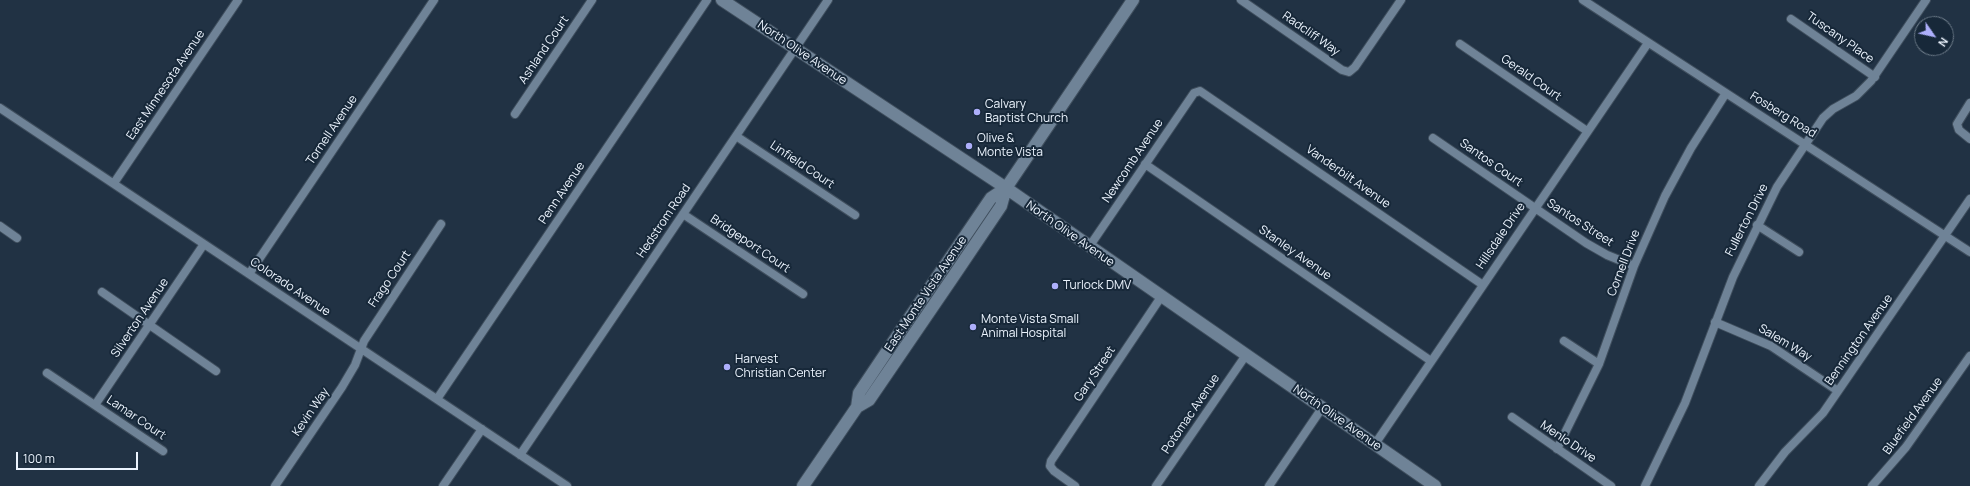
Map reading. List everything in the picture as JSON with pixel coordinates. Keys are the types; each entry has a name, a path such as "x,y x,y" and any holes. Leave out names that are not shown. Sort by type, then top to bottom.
{"main road":[{"name":"North Olive Avenue","path":"722,0 1006,188 1435,486"},
{"name":"East Monte Vista Avenue","path":"803,486 857,407 869,400 1001,206 1006,188 1134,0"},
{"name":"East Monte Vista Avenue","path":"857,407 859,393 991,198 1006,188"},
{"path":"892,366 889,364 888,360 900,342 908,320"}],"street":[{"name":"East Minnesota Avenue","path":"114,183 238,0"},
{"name":"Tornell Avenue","path":"249,274 434,0"},
{"name":"Ashland Court","path":"515,114 592,0"},
{"name":"Penn Avenue","path":"437,399 707,0"},
{"name":"Hedstrom Road","path":"520,455 828,0"},
{"name":"Radcliff Way","path":"1241,0 1342,70 1349,72 1355,67 1401,0"},
{"name":"Fullerton Drive","path":"1645,486 1686,403 1733,277 1757,225 1777,187 1805,143 1826,115 1856,96 1875,76 1926,0"},
{"name":"Fosberg Road","path":"1587,1 1648,43 1805,143 1970,252"},
{"name":"Tuscany Place","path":"1791,19 1875,76"},
{"name":"Hillsdale Drive","path":"1375,444 1648,43"},
{"name":"Gerald Court","path":"1460,44 1587,131"},
{"name":"Newcomb Avenue","path":"1089,247 1194,93 1198,90"},
{"name":"Vanderbilt Avenue","path":"1198,90 1483,285"},
{"name":"Cornell Drive","path":"1557,449 1599,364 1634,266 1677,173 1726,93"},
{"path":"1970,103 1958,121 1957,128 1970,138"},
{"name":"Colorado Avenue","path":"0,108 482,429 557,483 567,486"},
{"name":"Linfield Court","path":"736,136 855,215"},
{"name":"Santos Court","path":"1434,138 1535,208"},
{"name":"Stanley Avenue","path":"1145,164 1431,361"},
{"name":"Bennington Avenue","path":"1759,486 1785,452 1823,413 1970,199"},
{"name":"Santos Street","path":"1535,208 1594,249 1634,266"},
{"name":"Bridgeport Court","path":"683,214 803,294"},
{"name":"Frago Court","path":"361,348 364,341 442,224"},
{"path":"1757,225 1799,252"},
{"path":"0,226 18,238"},
{"name":"Silverton Avenue","path":"95,405 204,244"},
{"path":"102,292 216,371"},
{"name":"Gary Street","path":"1075,486 1054,471 1050,466 1051,460 1161,297"},
{"name":"Salem Way","path":"1715,322 1771,346 1838,391"},
{"path":"1564,341 1599,364"},
{"name":"Kevin Way","path":"275,486 342,387 355,365 361,348"},
{"name":"Potomac Avenue","path":"1156,486 1246,355"},
{"name":"Bluefield Avenue","path":"1872,486 1902,453 1970,356"},
{"name":"Lamar Court","path":"47,373 163,450"},
{"path":"1269,486 1322,408"},
{"name":"Menlo Drive","path":"1512,418 1612,486"},
{"path":"443,486 482,429"}],"place":[{"name":"Calvary Baptist Church","path":"977,112"},
{"name":"Olive & Monte Vista","path":"969,146"},
{"name":"Turlock DMV","path":"1055,286"},
{"name":"Monte Vista Small Animal Hospital","path":"973,327"},
{"name":"Harvest Christian Center","path":"727,367"}]}
